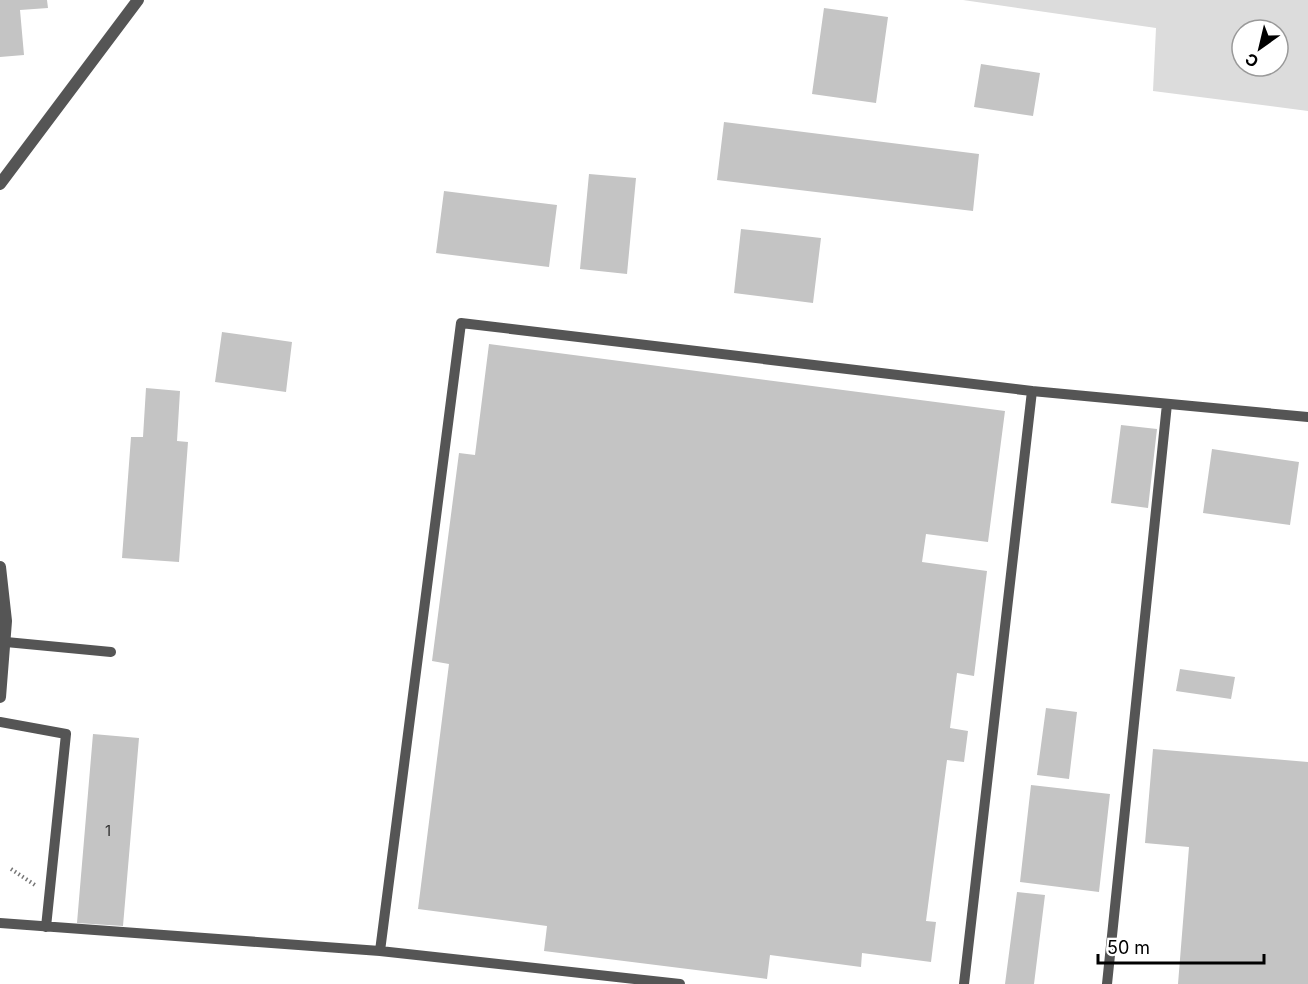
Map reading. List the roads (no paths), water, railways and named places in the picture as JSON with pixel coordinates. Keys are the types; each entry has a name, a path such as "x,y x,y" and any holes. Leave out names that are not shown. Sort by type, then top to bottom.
{"street":[{"path":"0,184 138,0"},
{"path":"0,567 6,621 0,697"}],"lane":[{"path":"380,951 461,323 1032,391 1308,417"},
{"path":"964,984 1032,391"},
{"path":"1107,984 1167,404"},
{"path":"3,639 111,652"},
{"path":"0,722 66,734 46,927"},
{"path":"0,923 380,951 602,980 680,984"}]}
